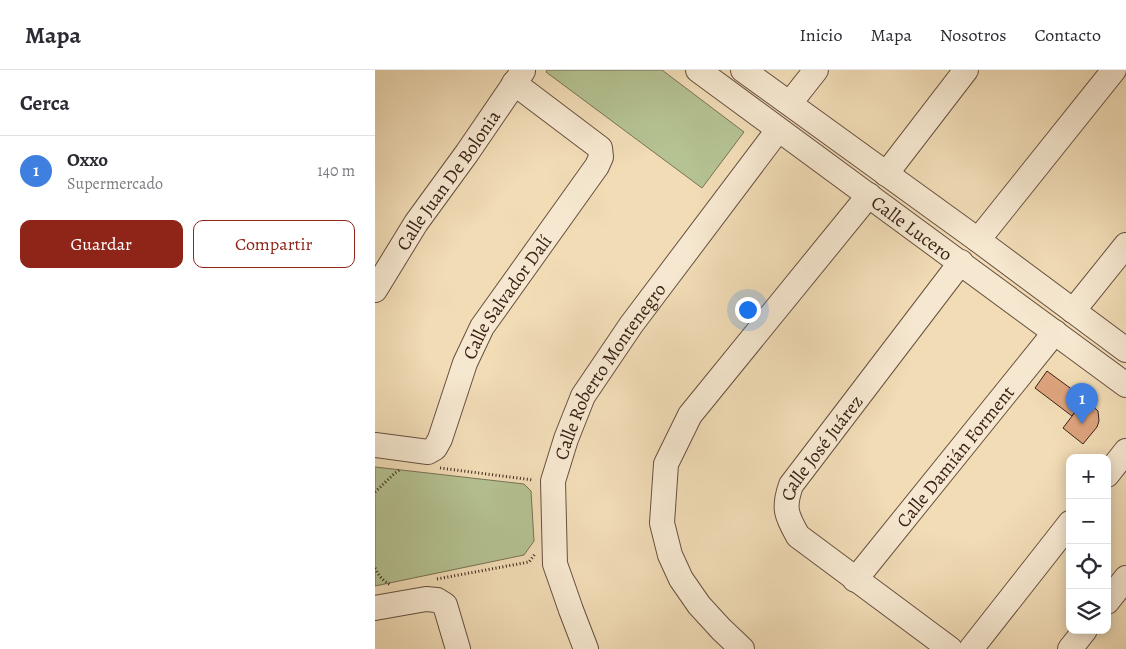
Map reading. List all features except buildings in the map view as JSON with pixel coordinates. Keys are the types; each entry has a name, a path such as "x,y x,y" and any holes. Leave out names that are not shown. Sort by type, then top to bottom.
{"street":[{"name":"Calle Lucero","path":"698,70 1126,385"},
{"name":"Calle Lucero","path":"743,70 979,240 1126,350"},
{"path":"790,103 816,70"},
{"path":"886,174 966,70"},
{"path":"979,240 1114,70"},
{"name":"Calle Salvador Dalí","path":"435,458 465,364 482,327 597,166 601,157 599,148 519,76"},
{"name":"Calle Juan De Bolonia","path":"375,290 416,224 519,76"},
{"name":"Calle Roberto Montenegro","path":"586,649 555,564 553,481 566,439 583,396 631,325 779,130"},
{"path":"742,649 699,605 681,579 670,555 662,523 666,464 690,415 869,195"},
{"path":"1073,311 1126,245"},
{"name":"Calle José Juárez","path":"950,649 797,536 786,510 791,485 961,262"},
{"name":"Calle Damián Forment","path":"855,580 1055,332"},
{"path":"375,445 427,452 435,458"},
{"path":"1111,470 1126,451"},
{"path":"971,649 1066,527"},
{"path":"1111,597 1126,578"},
{"path":"380,599 426,599 435,590 445,605 458,649"},
{"path":"1070,649 1082,634"}],"path":[{"path":"435,458 537,480"},
{"path":"375,492 395,473 408,464"},
{"path":"435,590 529,562 535,554"},
{"path":"380,599 395,587"}],"green space":[{"path":"547,70 662,70 744,132 702,188 546,72"},
{"path":"375,467 524,484 531,491 534,541 524,555 375,586"}],"place":[{"name":"Oxxo","path":"1082,424"}]}
